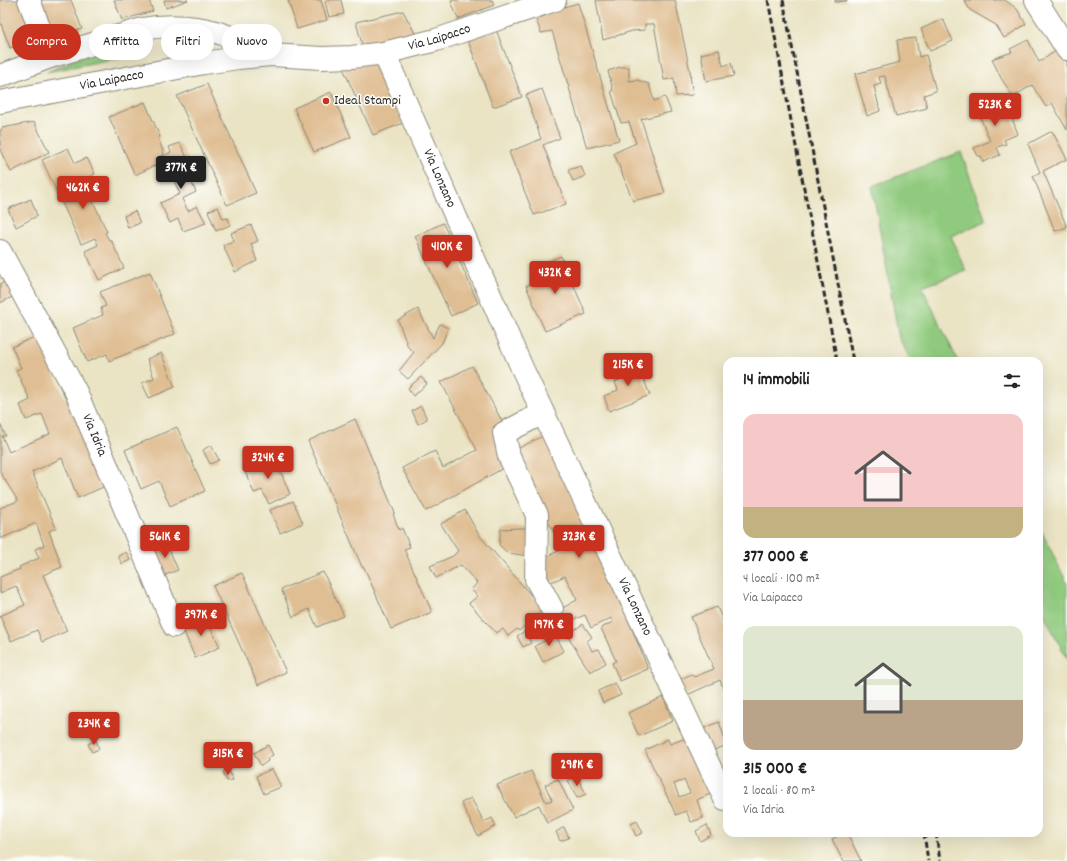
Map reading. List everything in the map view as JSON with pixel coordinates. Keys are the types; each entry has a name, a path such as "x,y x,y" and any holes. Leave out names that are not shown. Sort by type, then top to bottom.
{"street":[{"path":"30,0 38,24"},
{"name":"Via Laipacco","path":"282,56 322,58 352,57 384,53 436,40 555,0"},
{"path":"1036,0 1067,49"},
{"name":"Via Laipacco","path":"81,48 142,29 158,26 179,26 222,35"},
{"name":"Via Lonzano","path":"384,53 522,368 723,796"},
{"name":"Via Laipacco","path":"0,76 42,60"},
{"name":"Via Laipacco","path":"0,102 224,60"},
{"name":"Via Idria","path":"0,251 76,392 174,626"},
{"path":"543,413 504,433 509,456 537,515 536,579 552,609"}],"green space":[{"path":"89,55 89,60 107,60 47,72 74,60 81,60 81,58"},
{"path":"961,152 986,221 951,236 966,271 922,287 956,357 909,357 899,338 872,186"},
{"path":"1043,534 1067,583 1067,659 1043,613"}],"building":[{"path":"0,0 21,0 30,24 12,24 12,47 10,48 0,21"},
{"path":"37,0 71,0 80,24 46,24"},
{"path":"114,0 149,0 153,11 122,20"},
{"path":"164,0 188,0 166,8"},
{"path":"288,0 321,0 327,20 297,29"},
{"path":"341,0 344,14 329,17 325,1"},
{"path":"492,0 494,5 458,19 451,1"},
{"path":"596,0 675,0 691,76 693,95 676,96 674,78 664,80 654,24 645,24 645,30 632,31 603,40"},
{"path":"835,0 847,0 847,1 835,2"},
{"path":"964,0 1005,0 1017,9 1026,24 1004,38 996,25 970,10"},
{"path":"578,3 619,140 587,148 552,31 541,33 536,19 547,15 546,12"},
{"path":"403,11 416,35 363,48 356,22"},
{"path":"943,19 953,41 930,51 921,29"},
{"path":"495,27 522,97 493,107 467,38"},
{"path":"916,38 919,57 926,55 936,91 924,95 927,108 896,116 885,76 879,77 881,84 874,86 880,111 867,116 855,74 900,62 897,40"},
{"path":"1028,40 1039,62 1059,49 1067,62 1067,130 1052,103 1046,107 1032,85 1013,97 1001,78 992,59 1012,52 1010,49"},
{"path":"719,50 723,66 731,63 734,76 706,81 701,54"},
{"path":"376,63 403,123 373,135 342,66"},
{"path":"620,67 629,67 629,81 637,80 649,84 654,101 665,97 671,112 641,119 665,193 633,201 614,153 636,143 629,122 621,123 611,91 613,90 608,71"},
{"path":"207,84 256,193 227,205 177,96"},
{"path":"542,89 560,138 543,145 566,204 534,215 509,152 541,139 526,95"},
{"path":"331,92 351,137 314,152 294,108"},
{"path":"1000,95 1003,103 1006,103 1018,134 1004,140 1006,144 997,147 1000,155 983,162 981,156 978,156 974,148 990,141 975,104"},
{"path":"145,102 160,137 158,138 164,154 156,158 158,164 135,175 109,117"},
{"path":"34,122 49,152 11,172 0,150 0,132 2,128"},
{"path":"1052,131 1067,159 1043,171 1067,227 1055,231 1033,176 1040,172 1028,144"},
{"path":"180,143 197,178 191,181 196,192 182,199 188,211 197,206 206,223 183,231 178,219 170,223 160,203 180,194 163,156 171,152 169,147"},
{"path":"68,148 75,163 87,158 95,174 83,179 107,232 105,233 109,240 111,240 124,268 99,280 85,251 98,245 95,238 81,244 42,160"},
{"path":"581,166 585,176 573,181 568,170"},
{"path":"31,199 37,216 16,227 8,209"},
{"path":"218,207 223,219 228,218 230,225 216,231 208,211"},
{"path":"135,211 140,223 128,228 124,216"},
{"path":"443,223 478,303 451,316 415,236"},
{"path":"251,225 258,241 251,244 257,261 235,272 223,245 234,241 231,233"},
{"path":"561,256 586,314 545,331 526,286 538,281 533,268"},
{"path":"150,272 175,334 109,361 107,354 87,362 73,328 103,315 101,308 106,306 100,292"},
{"path":"7,281 14,296 0,303 0,284"},
{"path":"418,309 433,338 440,324 448,328 442,343 408,379 399,371 414,352 408,347 398,320"},
{"path":"37,336 65,398 69,397 108,485 78,498 62,458 32,472 56,528 49,531 62,567 43,575 67,631 42,642 37,630 11,641 0,616 25,605 16,586 0,593 0,577 20,569 19,567 39,558 35,549 44,545 36,523 0,539 0,508 18,501 0,472 0,424 6,436 2,436 9,452 50,434 42,414 26,420 20,405 30,400 16,370 21,368 12,347"},
{"path":"161,353 175,387 149,398 142,383 154,378 147,359"},
{"path":"634,355 650,395 609,411 604,396 618,390 615,382 630,375 624,359"},
{"path":"472,366 503,423 493,427 509,465 426,511 402,468 435,451 443,468 477,450 441,382"},
{"path":"421,377 427,384 413,396 408,388"},
{"path":"421,406 427,419 418,424 412,411"},
{"path":"355,419 395,513 393,514 399,530 402,528 410,547 404,549 432,612 391,629 364,567 362,567 308,441"},
{"path":"177,427 205,491 170,506 159,481 141,489 125,450"},
{"path":"543,436 613,581 648,669 620,681 612,663 616,661 601,628 613,622 611,618 591,628 585,615 566,623 559,610 577,600 565,576 549,583 539,560 567,547 564,541 560,543 511,452"},
{"path":"211,445 219,460 210,464 203,450"},
{"path":"274,456 290,494 269,504 262,490 254,493 244,469"},
{"path":"293,501 303,523 280,533 270,510"},
{"path":"465,510 479,535 543,609 519,631 517,629 508,636 503,629 496,633 469,603 478,596 471,590 477,583 461,565 436,578 430,566 453,556 458,551 441,524"},
{"path":"530,528 528,556 508,553 499,545 501,529"},
{"path":"166,542 178,570 163,576 152,548"},
{"path":"126,552 130,560 122,564 118,556"},
{"path":"323,572 344,616 317,627 309,609 293,617 281,589"},
{"path":"242,573 286,672 258,685 213,586"},
{"path":"717,607 723,621 723,687 720,680 685,696 678,680 692,674 694,677 714,669 691,617"},
{"path":"205,616 220,647 195,658 182,627"},
{"path":"583,624 592,637 587,641 592,651 599,649 606,663 590,672 567,635"},
{"path":"525,631 531,643 523,647 517,636"},
{"path":"554,632 564,651 543,662 535,646 546,640 544,636"},
{"path":"615,683 621,695 603,703 598,691"},
{"path":"663,697 673,721 639,736 628,713"},
{"path":"719,722 723,734 723,747 709,752 700,730"},
{"path":"686,738 708,786 710,794 697,800 703,818 691,822 686,811 676,815 645,750 668,739 670,744","holes":["684,780 690,793 679,797 674,784"]},
{"path":"96,740 99,749 92,752 88,744"},
{"path":"268,745 273,755 267,758 268,761 261,766 254,753"},
{"path":"272,769 281,787 264,794 256,776"},
{"path":"229,770 233,780 227,781 223,772"},
{"path":"531,771 546,802 552,800 545,785 558,779 573,810 547,823 539,805 514,817 497,785"},
{"path":"577,776 586,794 577,798 568,780"},
{"path":"471,798 484,822 492,818 496,826 478,836 461,803"},
{"path":"637,821 643,833 636,836 631,824"},
{"path":"707,825 711,835 700,841 696,831"},
{"path":"564,827 569,838 560,841 556,832"},
{"path":"836,837 849,837 861,861 843,861 832,839"}],"railway":[{"path":"768,0 836,357"},
{"path":"783,0 852,357"},
{"path":"925,837 928,861"},
{"path":"937,837 940,861"}],"place":[{"name":"Ideal Stampi","path":"326,101"}]}
